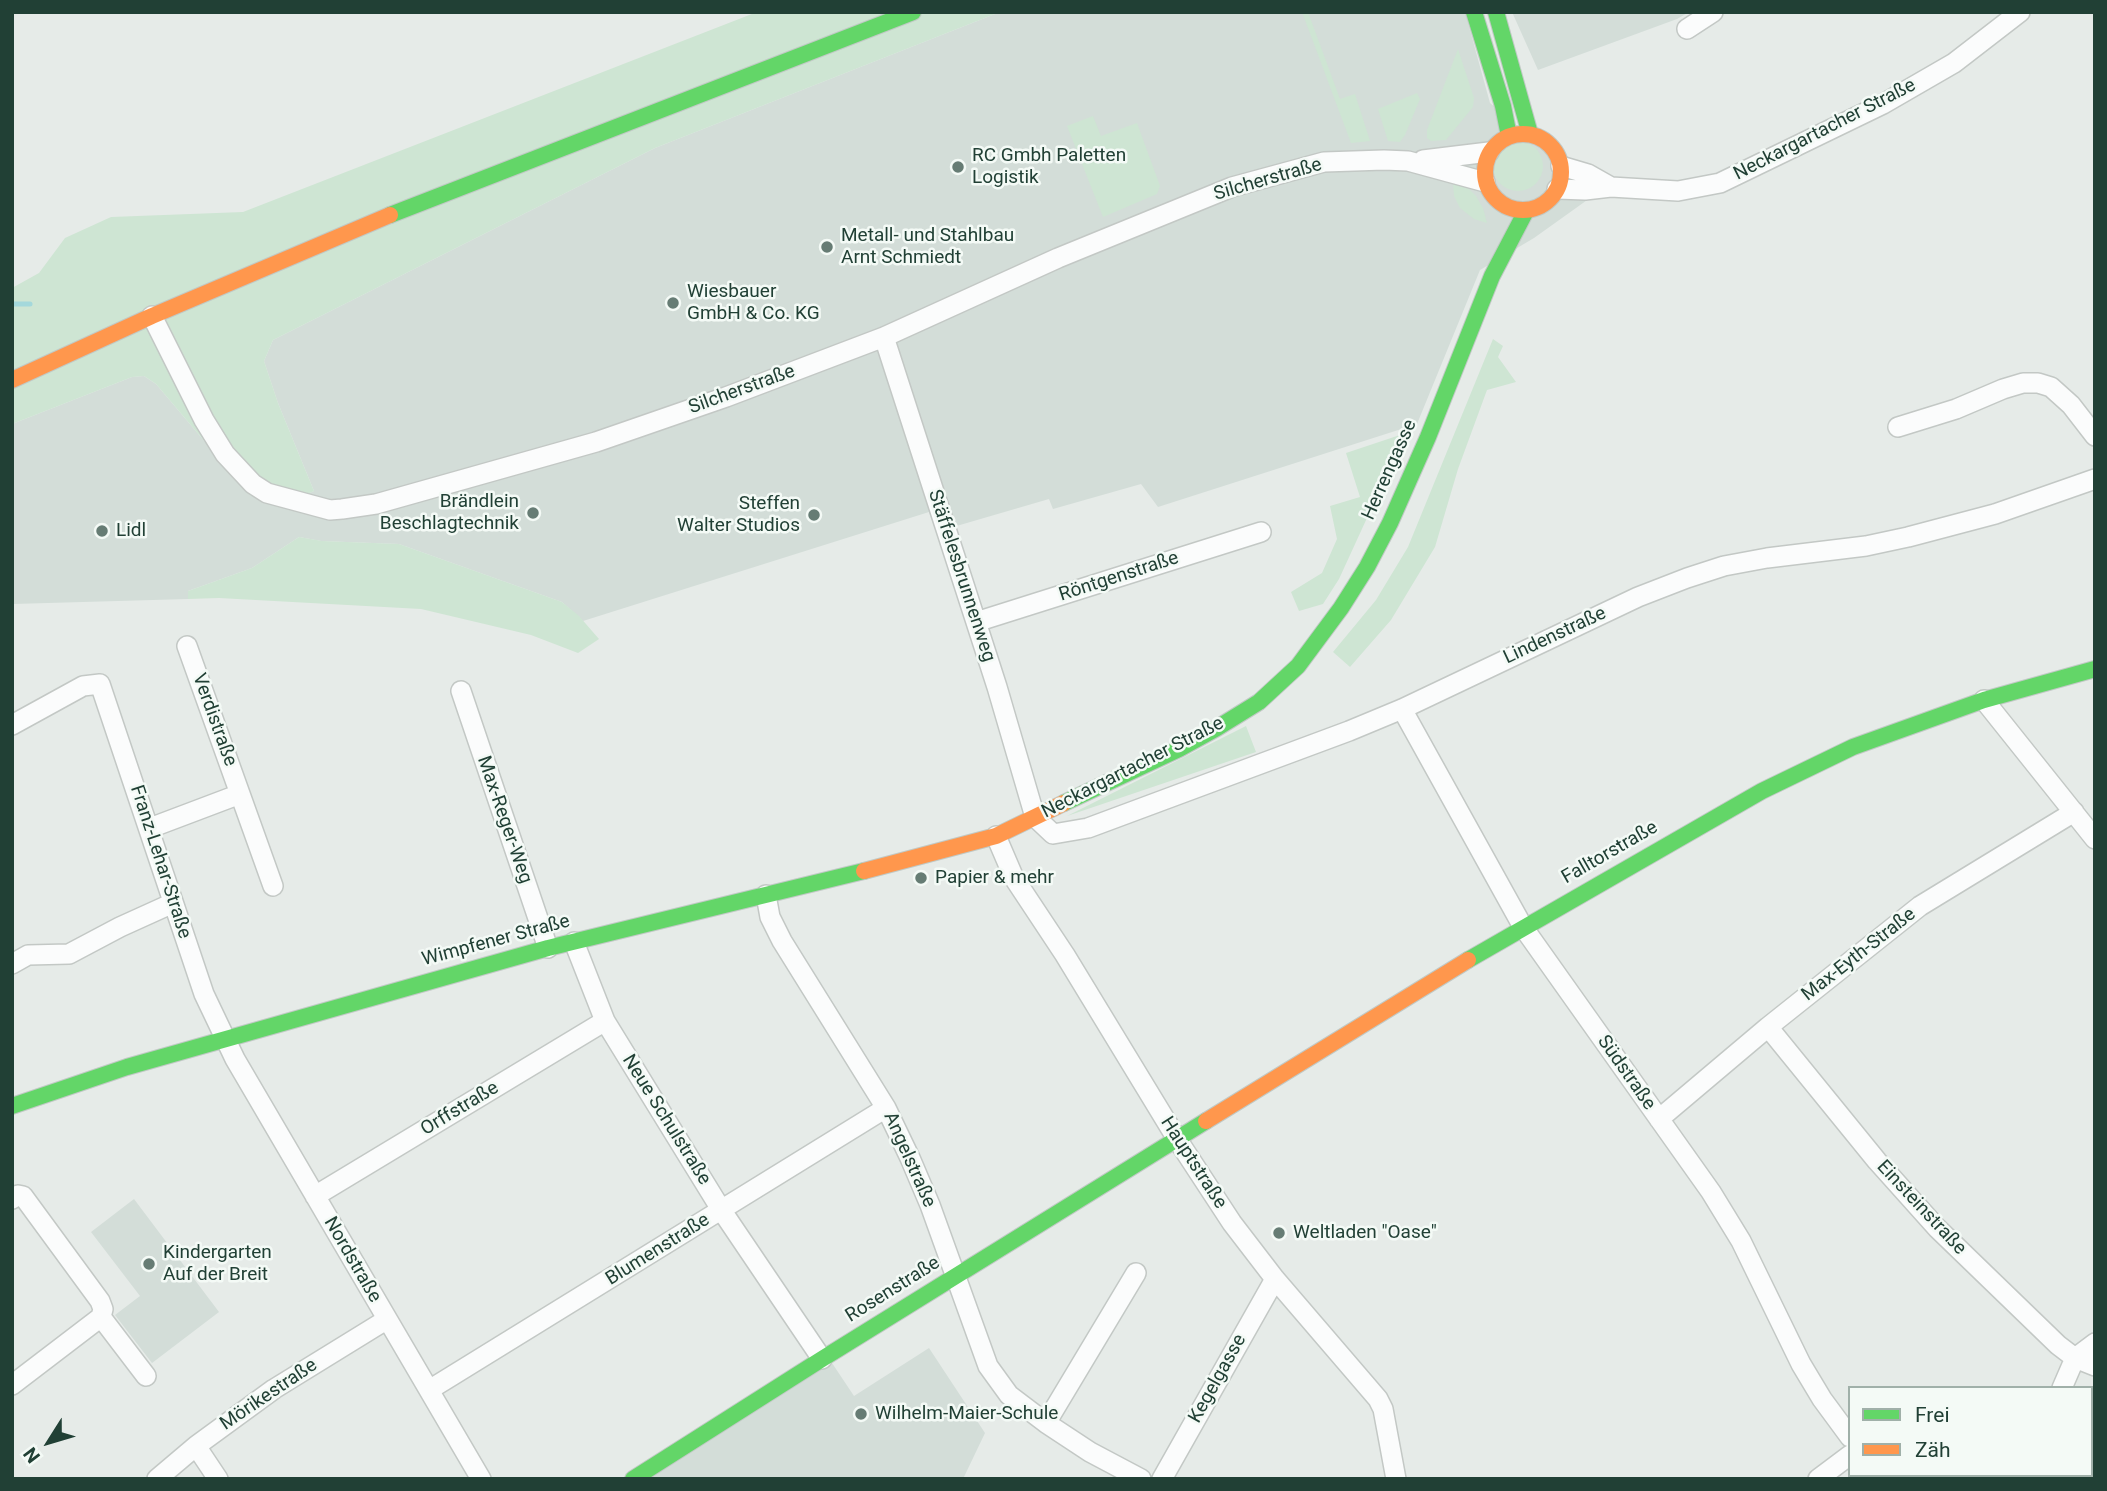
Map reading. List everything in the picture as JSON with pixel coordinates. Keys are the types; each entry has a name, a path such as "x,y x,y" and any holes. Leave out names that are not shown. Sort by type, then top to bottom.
{"street":[{"path":"15,379 152,316 370,223 913,12"},
{"path":"1474,12 1503,106 1508,136"},
{"path":"1496,12 1530,134"},
{"path":"1687,29 1713,12"},
{"name":"Neckargartacher Straße","path":"1557,189 1611,187 1678,191 1720,183 1883,104 1954,63 2020,12"},
{"path":"1530,134 1545,140 1555,151 1561,166 1561,178 1550,200 1526,211 1504,206 1492,196 1485,182 1484,167 1489,152 1497,142 1508,136 1530,134"},
{"name":"Silcherstraße","path":"1408,162 1489,152"},
{"name":"Silcherstraße","path":"152,316 204,420 225,454 253,484 267,493 330,510 376,504 596,442 726,397 884,337 1058,258 1232,187 1324,162 1384,160 1408,162 1485,182"},
{"name":"Neckargartacher Straße","path":"1561,166 1588,174 1611,187"},
{"path":"1492,275 1504,206"},
{"path":"1492,275 1526,211"},
{"name":"Herrengasse","path":"1298,666 1341,608 1390,523 1473,329 1492,275"},
{"name":"Stäffelesbrunnenweg","path":"884,337 976,622 1035,817"},
{"path":"1898,427 1956,409 2003,389 2023,383 2038,383 2051,387 2071,405 2095,436"},
{"name":"Lindenstraße","path":"1035,817 1053,834 1088,828 1349,731 1402,709 1638,597 1724,566 1866,546 1908,537 1995,514 2095,479"},
{"name":"Röntgenstraße","path":"976,622 1261,532"},
{"name":"Verdistraße","path":"187,646 273,886"},
{"name":"Neckargartacher Straße","path":"996,836 1179,749 1217,728 1259,702 1298,666"},
{"name":"Falltorstraße","path":"1177,1139 1523,927 1773,785 1853,747 1902,728 1984,700 2095,669"},
{"name":"Franz-Lehar-Straße","path":"12,725 83,686 100,684 204,994 226,1038"},
{"name":"Max-Reger-Weg","path":"461,691 548,948"},
{"path":"1984,700 2095,839"},
{"name":"Südstraße","path":"1402,709 1523,927 1711,1192 1741,1241 1801,1364 1848,1434"},
{"path":"149,828 240,794"},
{"name":"Max-Eyth-Straße","path":"1659,1119 1768,1027 1920,906 2074,812"},
{"name":"Wimpfener Straße","path":"12,1107 127,1067 548,948 996,836"},
{"name":"Hauptstraße","path":"996,836 1014,878 1232,1223 1275,1279 1378,1399 1383,1409 1396,1479"},
{"name":"Angelstraße","path":"765,895 770,917 782,941 886,1108 915,1170 988,1366 1009,1395 1046,1423 1090,1452 1141,1479"},
{"path":"12,964 29,955 69,954 173,903"},
{"name":"Neue Schulstraße","path":"574,942 605,1021 722,1210 822,1359"},
{"name":"Orffstraße","path":"315,1196 605,1021"},
{"name":"Einsteinstraße","path":"1768,1027 1877,1161 1937,1228 2057,1345 2075,1358 2095,1366"},
{"name":"Nordstraße","path":"226,1038 242,1072 481,1479"},
{"name":"Blumenstraße","path":"429,1390 886,1108"},
{"name":"Rosenstraße","path":"633,1479 1177,1139"},
{"path":"12,1199 18,1195 23,1196 100,1301 103,1309 101,1317 12,1385"},
{"path":"1046,1423 1136,1273"},
{"name":"Kegelgasse","path":"1162,1479 1275,1279"},
{"path":"101,1317 146,1377"},
{"name":"Mörikestraße","path":"157,1479 196,1446 274,1389 386,1320"},
{"path":"2063,1386 2075,1358 2095,1343"},
{"path":"196,1446 218,1479"},
{"path":"1818,1479 1848,1456"}],"shaded area":[{"path":"1000,12 1465,12 1490,103 1597,193 1534,238 1480,270 1417,424 1158,507 1141,484 1053,509 1049,499 936,532 929,512 583,621 562,602 399,544 321,541 299,537 252,568 188,591 188,599 13,604 12,424 132,377 144,376 156,384 250,495 278,507 314,491 264,361 273,340 655,148"},
{"path":"1512,12 1689,12 1677,19 1538,70"},
{"name":"Kindergarten Auf der Breit","path":"134,1199 219,1312 152,1363 115,1315 140,1296 91,1232"},
{"name":"Wilhelm-Maier-Schule","path":"929,1348 985,1433 963,1479 647,1479 832,1363 854,1396"}],"green space":[{"path":"757,12 1000,12 655,148 273,340 264,361 314,491 278,507 250,495 156,384 144,376 132,377 12,424 12,288 39,273 65,238 111,217 243,212"},
{"path":"1302,12 1308,12 1340,99 1355,94 1370,141 1351,143"},
{"path":"1458,49 1474,98 1473,107 1446,140 1431,141 1427,138 1427,130"},
{"path":"1417,93 1420,99 1405,135 1400,142 1388,141 1378,109"},
{"path":"1093,116 1101,136 1137,123 1160,186 1157,194 1103,217 1067,126"},
{"path":"1518,141 1536,148 1543,166 1536,184 1518,191 1500,184 1493,166 1500,148"},
{"path":"1453,183 1468,188 1476,196 1487,223 1474,219 1460,208 1454,196"},
{"path":"1493,339 1503,346 1498,357 1516,382 1487,390 1458,469 1435,547 1391,620 1350,667 1333,652 1376,600 1408,547"},
{"path":"1406,433 1339,579 1323,604 1299,611 1291,592 1322,573 1337,539 1330,506 1360,497 1346,453"},
{"path":"299,537 322,541 399,544 562,602 579,616 599,639 578,653 531,635 421,609 219,598 188,599 188,591 252,568"},
{"path":"1246,726 1256,752 1067,816"}],"waterway":[{"path":"12,304 30,304"}],"traffic: fast":[{"path":"390,215 913,12"},
{"path":"1474,12 1503,106 1509,136"},
{"path":"1496,12 1530,134"},
{"path":"1064,803 1179,749 1217,728 1259,702 1298,666 1341,608 1390,523 1428,437 1492,276 1526,211"},
{"path":"1468,960 1762,791 1853,747 1984,700 2095,669"},
{"path":"12,1106 127,1067 548,948 864,871"},
{"path":"633,1479 1206,1121"}],"traffic: slow":[{"path":"1516,134 1530,134 1544,140 1555,151 1561,172 1558,187 1550,199 1530,210 1516,210 1502,204 1491,193 1485,179 1485,165 1491,151 1502,140 1516,134"},
{"path":"12,380 152,316 390,215"},
{"path":"864,871 996,836 1064,803"},
{"path":"1206,1121 1468,960"}],"place":[{"name":"RC Gmbh Paletten Logistik","path":"958,167"},
{"name":"Metall- und Stahlbau Arnt Schmiedt","path":"827,247"},
{"name":"Wiesbauer GmbH & Co. KG","path":"673,303"},
{"name":"Brändlein Beschlagtechnik","path":"533,513"},
{"name":"Steffen Walter Studios","path":"814,515"},
{"name":"Lidl","path":"102,531"},
{"name":"Papier & mehr","path":"921,878"},
{"name":"Weltladen \"Oase\"","path":"1279,1233"},
{"name":"Kindergarten Auf der Breit","path":"149,1264"},
{"name":"Wilhelm-Maier-Schule","path":"861,1414"}]}
